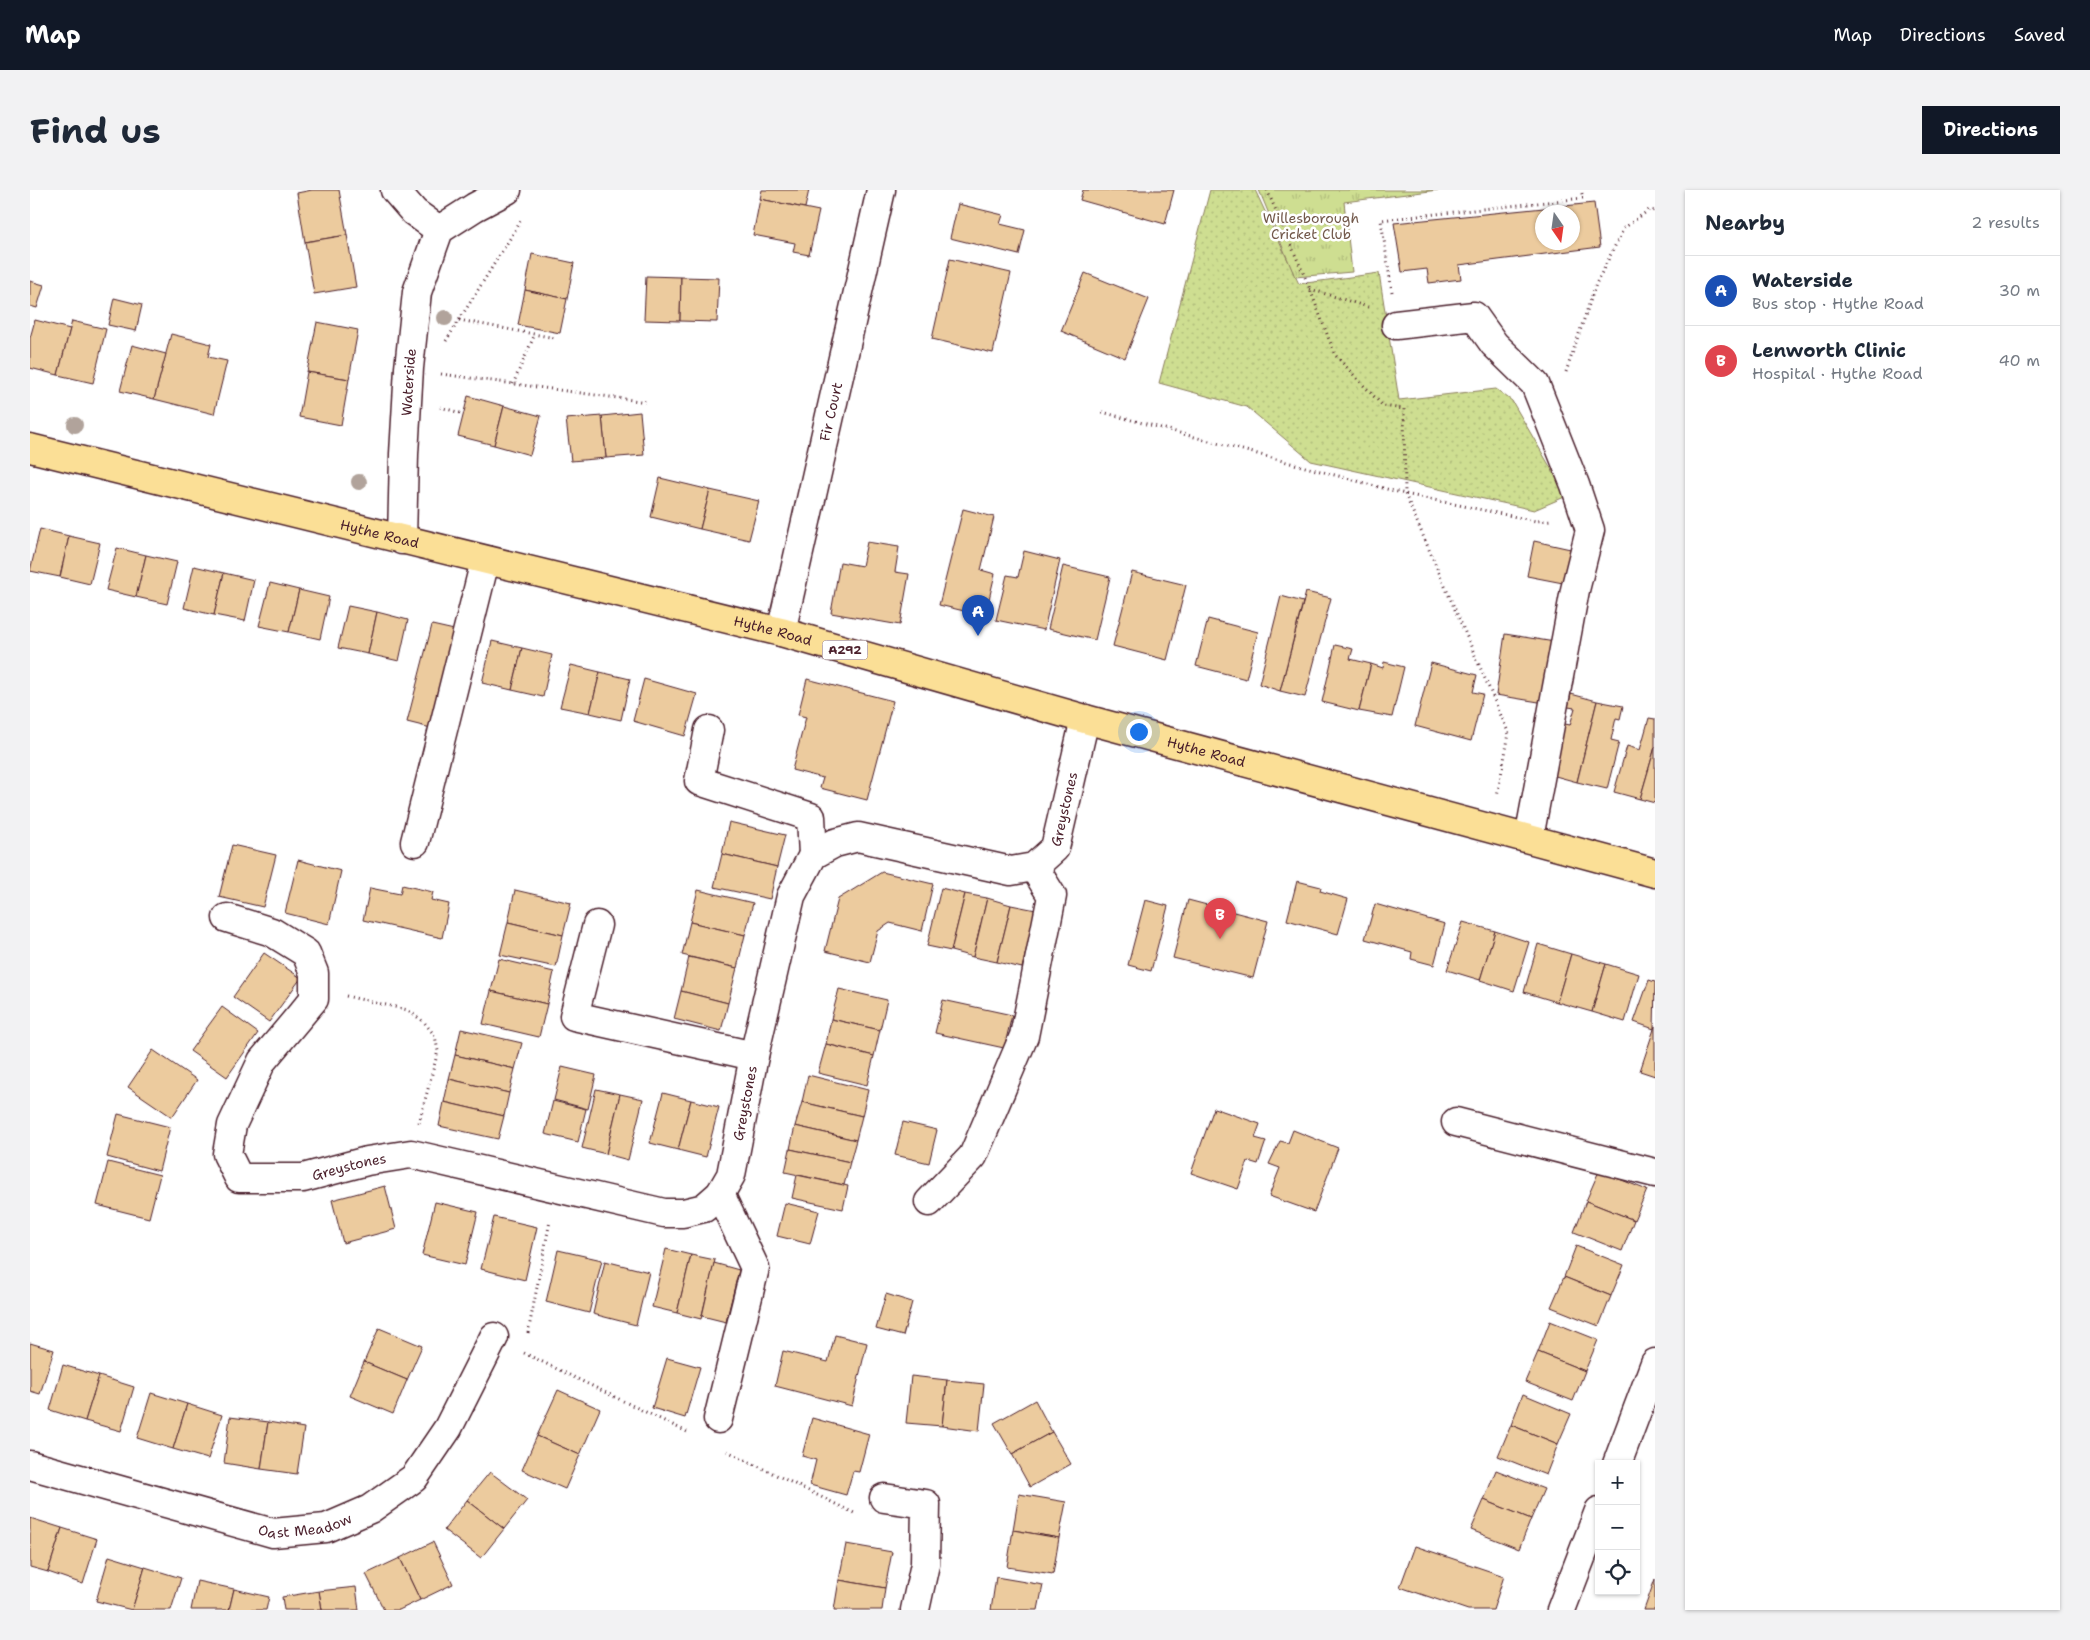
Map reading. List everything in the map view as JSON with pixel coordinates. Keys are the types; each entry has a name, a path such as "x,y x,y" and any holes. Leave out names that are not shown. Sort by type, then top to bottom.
{"main road":[{"name":"Hythe Road","path":"30,448 781,632 1086,719 1655,873"}],"street":[{"path":"395,190 414,212 439,230 475,207 507,190"},
{"name":"Fir Court","path":"781,632 881,190"},
{"name":"Waterside","path":"402,540 408,368 418,292 439,230"},
{"path":"1396,325 1474,316 1494,344 1535,384 1575,485 1590,530 1575,590 1529,838"},
{"path":"415,842 485,561"},
{"name":"Greystones","path":"1034,867 1055,848 1086,719"},
{"path":"708,730 699,780 811,818 813,855 835,843 858,837 1011,871 1034,867 1052,896 1024,1036 973,1156 929,1202"},
{"name":"Greystones","path":"314,989 314,999 262,1061 232,1126 227,1154 239,1178 303,1178 367,1161 410,1154 664,1213 683,1213 704,1208 720,1194 731,1175 754,1056 791,896 813,855"},
{"path":"227,918 272,932 306,953 314,973 314,989"},
{"path":"597,925 574,1016 754,1056"},
{"path":"1456,1122 1655,1173"},
{"path":"718,1419 755,1268 720,1194"},
{"name":"Oast Meadow","path":"30,1466 273,1533 326,1528 370,1509 414,1478 448,1428 494,1337"},
{"path":"1619,1460 1655,1363"},
{"path":"884,1498 926,1504 925,1564 915,1610"},
{"path":"1561,1610 1595,1521"}],"path":[{"path":"1267,190 1309,288 1334,355 1383,406 1404,409 1406,494 1509,734 1490,829"},
{"path":"1396,325 1381,220 1582,198 1582,190"},
{"path":"1549,420 1596,284 1624,228 1649,210 1655,211"},
{"path":"446,342 522,219"},
{"path":"1309,288 1386,312 1396,325"},
{"path":"460,320 555,338"},
{"path":"513,384 535,334"},
{"path":"408,368 647,402"},
{"path":"1102,412 1406,494 1536,521 1585,516"},
{"path":"314,989 408,1010 424,1022 435,1036 438,1051 410,1154"},
{"path":"528,1334 556,1188"},
{"path":"524,1353 526,1343"}],"green space":[{"path":"1210,190 1255,190 1299,284 1379,273 1399,400 1496,389 1512,401 1567,496 1534,510 1311,461 1247,407 1159,383"},
{"name":"Willesborough Cricket Club","path":"1259,190 1438,190 1344,202 1352,272 1295,277"}],"building":[{"path":"312,190 339,190 347,235 305,242 297,193"},
{"path":"762,190 809,190 805,208 760,199"},
{"path":"1083,190 1174,190 1165,224 1080,200"},
{"path":"760,199 819,211 809,255 793,252 795,243 753,235"},
{"name":"Willesborough Cricket Club","path":"1594,203 1600,247 1580,250 1580,205 1574,205"},
{"path":"958,204 1003,215 1000,224 1025,230 1019,255 950,238"},
{"name":"Willesborough Cricket Club","path":"1535,209 1535,250 1576,250 1459,265 1461,279 1429,283 1427,269 1402,272 1394,223"},
{"path":"347,235 356,287 314,294 305,242"},
{"path":"532,254 574,263 567,299 525,290"},
{"path":"950,259 1011,273 993,353 932,339"},
{"path":"1085,273 1149,299 1125,358 1061,331"},
{"path":"646,276 681,277 680,321 644,320"},
{"path":"681,277 719,278 717,322 680,321"},
{"path":"30,281 44,285 37,308 30,306"},
{"path":"525,290 567,299 560,333 518,325"},
{"path":"114,298 142,305 136,331 108,325"},
{"path":"35,320 70,329 58,375 30,368 30,338"},
{"path":"72,321 106,329 93,383 58,375"},
{"path":"317,322 358,330 349,379 307,372"},
{"path":"171,334 211,344 208,357 227,361 214,414 154,399"},
{"path":"132,345 166,354 154,399 120,391"},
{"path":"307,372 349,379 341,425 299,417"},
{"path":"468,396 504,406 494,445 458,436"},
{"path":"504,406 541,416 530,455 494,445"},
{"path":"640,412 644,455 606,458 602,416"},
{"path":"602,416 606,458 571,461 566,419"},
{"path":"660,478 710,490 700,529 651,517"},
{"path":"710,490 759,501 749,540 700,529"},
{"path":"963,509 994,517 981,570 995,574 985,616 939,605"},
{"path":"40,529 69,536 60,577 30,571"},
{"path":"69,536 100,543 90,584 60,577"},
{"path":"1534,541 1575,550 1568,584 1527,576"},
{"path":"867,542 899,547 895,572 909,574 900,625 831,613 840,562 862,566"},
{"path":"117,548 146,555 136,597 106,590"},
{"path":"1024,551 1060,560 1044,630 996,620 1007,575 1018,577"},
{"path":"146,555 177,562 167,604 136,597"},
{"path":"194,566 224,573 214,615 184,608"},
{"path":"1063,566 1110,577 1095,640 1048,629"},
{"path":"1132,572 1186,585 1167,660 1113,646"},
{"path":"224,573 254,580 245,621 214,615"},
{"path":"270,583 299,590 289,632 259,626"},
{"path":"299,590 329,597 320,639 289,632"},
{"path":"1306,592 1331,598 1305,697 1280,691"},
{"path":"1281,596 1303,602 1280,691 1259,684"},
{"path":"348,606 377,612 368,654 338,648"},
{"path":"377,612 408,620 399,661 368,654"},
{"path":"1208,619 1258,632 1246,679 1196,666"},
{"path":"432,625 463,632 439,730 407,722"},
{"path":"1505,634 1561,643 1551,704 1496,695"},
{"path":"492,641 522,648 512,690 482,683"},
{"path":"1335,645 1353,649 1350,659 1371,664 1359,711 1322,702"},
{"path":"522,648 552,655 543,697 512,690"},
{"path":"1384,662 1404,667 1392,717 1359,711 1371,664 1383,668"},
{"path":"1431,663 1477,675 1473,692 1483,694 1471,741 1415,726"},
{"path":"571,665 600,672 590,713 560,707"},
{"path":"600,672 630,679 621,720 590,713"},
{"path":"644,679 697,694 685,736 633,721"},
{"path":"807,679 893,701 867,800 820,788 823,778 792,770 806,717 798,715"},
{"path":"1571,694 1597,701 1577,782 1548,774 1560,723 1570,725 1575,708 1568,707"},
{"path":"1597,701 1623,706 1620,719 1616,718 1611,740 1619,742 1607,789 1577,782"},
{"path":"1649,718 1655,719 1655,747 1640,799 1614,792 1627,746 1640,750"},
{"path":"1655,747 1655,803 1640,799"},
{"path":"729,822 785,835 777,867 722,854"},
{"path":"232,845 276,855 263,907 219,897"},
{"path":"722,854 777,867 770,899 714,887"},
{"path":"298,860 341,871 329,924 285,913"},
{"path":"882,872 933,884 922,931 890,923 878,931 870,962 825,951 838,899"},
{"path":"1297,881 1321,887 1320,891 1348,899 1338,934 1287,920"},
{"path":"402,885 433,892 431,900 449,904 442,938 363,920 370,888 400,894"},
{"path":"941,888 965,894 951,951 927,946"},
{"path":"515,890 571,903 563,935 508,922"},
{"path":"698,890 753,903 745,935 690,922"},
{"path":"965,894 987,898 973,957 951,951"},
{"path":"987,898 1011,905 997,962 973,957"},
{"path":"1145,900 1168,906 1151,971 1128,965"},
{"path":"1188,900 1268,921 1253,978 1173,958"},
{"path":"1375,904 1445,924 1434,965 1411,959 1412,952 1365,939"},
{"path":"1011,905 1036,910 1022,968 997,962"},
{"path":"508,922 563,935 556,967 500,955"},
{"path":"690,922 745,935 737,968 682,955"},
{"path":"1463,922 1495,931 1480,980 1447,970"},
{"path":"1495,931 1529,942 1514,991 1480,980"},
{"path":"1538,944 1571,954 1557,1002 1524,992"},
{"path":"264,953 301,978 269,1022 233,997"},
{"path":"1571,954 1606,964 1592,1012 1557,1002"},
{"path":"689,957 737,968 728,1003 681,991"},
{"path":"499,959 554,972 547,1004 491,991"},
{"path":"1606,964 1639,974 1625,1022 1592,1012"},
{"path":"1649,980 1655,982 1654,1029 1634,1022"},
{"path":"839,989 887,1000 880,1030 831,1019"},
{"path":"491,991 547,1004 539,1037 483,1024"},
{"path":"681,991 728,1003 721,1031 674,1019"},
{"path":"943,1000 1012,1015 1004,1048 935,1033"},
{"path":"222,1007 258,1033 227,1077 190,1051"},
{"path":"831,1019 880,1030 874,1056 826,1044"},
{"path":"1655,1026 1655,1076 1640,1071"},
{"path":"461,1029 522,1043 515,1069 455,1055"},
{"path":"826,1044 874,1056 867,1085 818,1073"},
{"path":"153,1050 197,1080 172,1117 128,1087"},
{"path":"455,1055 515,1069 509,1093 449,1079"},
{"path":"562,1067 596,1075 588,1109 554,1100"},
{"path":"808,1075 868,1090 862,1116 802,1102"},
{"path":"449,1079 509,1093 504,1116 444,1102"},
{"path":"596,1089 620,1094 606,1154 582,1148"},
{"path":"663,1093 691,1100 678,1150 650,1143"},
{"path":"620,1094 643,1099 628,1160 606,1154"},
{"path":"691,1100 719,1107 706,1157 678,1150"},
{"path":"553,1101 586,1109 578,1142 545,1134"},
{"path":"444,1102 504,1116 498,1139 439,1126"},
{"path":"802,1102 862,1116 856,1140 795,1126"},
{"path":"1214,1108 1260,1124 1255,1138 1266,1141 1258,1164 1248,1161 1238,1189 1191,1173"},
{"path":"118,1114 170,1127 159,1171 107,1157"},
{"path":"903,1122 937,1130 929,1163 895,1155"},
{"path":"795,1126 856,1140 850,1162 790,1149"},
{"path":"1293,1130 1338,1148 1314,1212 1269,1196 1280,1168 1269,1164 1280,1141 1288,1143"},
{"path":"790,1149 850,1162 844,1185 785,1172"},
{"path":"108,1162 160,1175 149,1218 97,1205"},
{"path":"1599,1171 1647,1190 1634,1220 1586,1201"},
{"path":"797,1175 848,1186 843,1209 792,1198"},
{"path":"385,1186 396,1229 343,1243 332,1200"},
{"path":"1586,1201 1634,1220 1622,1251 1574,1232"},
{"path":"435,1202 478,1212 465,1265 422,1255"},
{"path":"785,1203 819,1211 810,1244 777,1236"},
{"path":"494,1217 537,1227 525,1280 481,1269"},
{"path":"1576,1246 1624,1265 1611,1296 1564,1277"},
{"path":"666,1249 691,1255 677,1313 652,1307"},
{"path":"558,1250 602,1260 589,1313 546,1302"},
{"path":"691,1255 715,1260 701,1319 677,1313"},
{"path":"605,1261 649,1272 636,1325 593,1314"},
{"path":"714,1263 739,1270 726,1322 702,1316"},
{"path":"1564,1277 1611,1296 1599,1326 1551,1307"},
{"path":"886,1294 912,1302 903,1336 876,1329"},
{"path":"1550,1321 1598,1340 1585,1371 1538,1352"},
{"path":"379,1328 422,1346 407,1380 364,1362"},
{"path":"835,1335 867,1343 852,1406 775,1386 783,1351 828,1362"},
{"path":"30,1343 54,1350 40,1394 30,1391"},
{"path":"1538,1352 1585,1371 1573,1401 1525,1382"},
{"path":"667,1358 700,1367 685,1418 652,1408"},
{"path":"364,1362 407,1380 393,1414 350,1396"},
{"path":"63,1365 99,1376 85,1421 50,1410"},
{"path":"99,1376 134,1387 121,1431 85,1421"},
{"path":"911,1376 947,1380 942,1426 906,1423"},
{"path":"947,1380 984,1384 979,1431 942,1426"},
{"path":"558,1390 600,1409 580,1455 537,1436"},
{"path":"151,1393 187,1404 173,1449 137,1438"},
{"path":"1523,1394 1571,1414 1558,1444 1511,1425"},
{"path":"1035,1400 1052,1432 1012,1454 994,1423"},
{"path":"187,1404 222,1415 208,1459 173,1449"},
{"path":"230,1417 268,1422 261,1469 224,1463"},
{"path":"812,1418 869,1434 859,1472 853,1471 846,1495 810,1485 816,1460 802,1456"},
{"path":"268,1422 304,1428 297,1474 261,1469"},
{"path":"1511,1425 1558,1444 1546,1475 1498,1456"},
{"path":"1052,1432 1071,1464 1030,1487 1012,1454"},
{"path":"537,1436 580,1455 565,1489 522,1470"},
{"path":"1496,1470 1544,1489 1531,1519 1484,1500"},
{"path":"490,1472 527,1500 504,1529 467,1500"},
{"path":"1019,1494 1066,1502 1059,1538 1013,1530"},
{"path":"467,1500 504,1529 481,1558 444,1530"},
{"path":"1484,1500 1531,1519 1519,1549 1471,1530"},
{"path":"30,1518 62,1528 48,1572 30,1567"},
{"path":"62,1528 97,1539 83,1584 48,1572"},
{"path":"1013,1530 1059,1538 1053,1574 1007,1567"},
{"path":"433,1542 453,1584 420,1600 400,1558"},
{"path":"846,1544 892,1552 885,1588 839,1580"},
{"path":"1415,1546 1504,1576 1493,1610 1468,1610 1400,1587"},
{"path":"109,1556 145,1567 132,1610 96,1601"},
{"path":"400,1558 420,1600 399,1610 384,1610 366,1574"},
{"path":"145,1567 181,1578 171,1610 132,1610"},
{"path":"996,1577 1043,1585 1038,1610 991,1610"},
{"path":"1655,1579 1655,1610 1644,1610"},
{"path":"839,1580 885,1588 882,1610 834,1610"},
{"path":"197,1581 234,1589 229,1610 191,1610"},
{"path":"356,1587 359,1610 322,1610 319,1591"},
{"path":"234,1589 269,1597 266,1610 229,1610"},
{"path":"319,1591 322,1610 284,1610 282,1597"}],"place":[{"name":"Waterside","path":"978,636"},
{"name":"Lenworth Clinic","path":"1220,939"}]}
